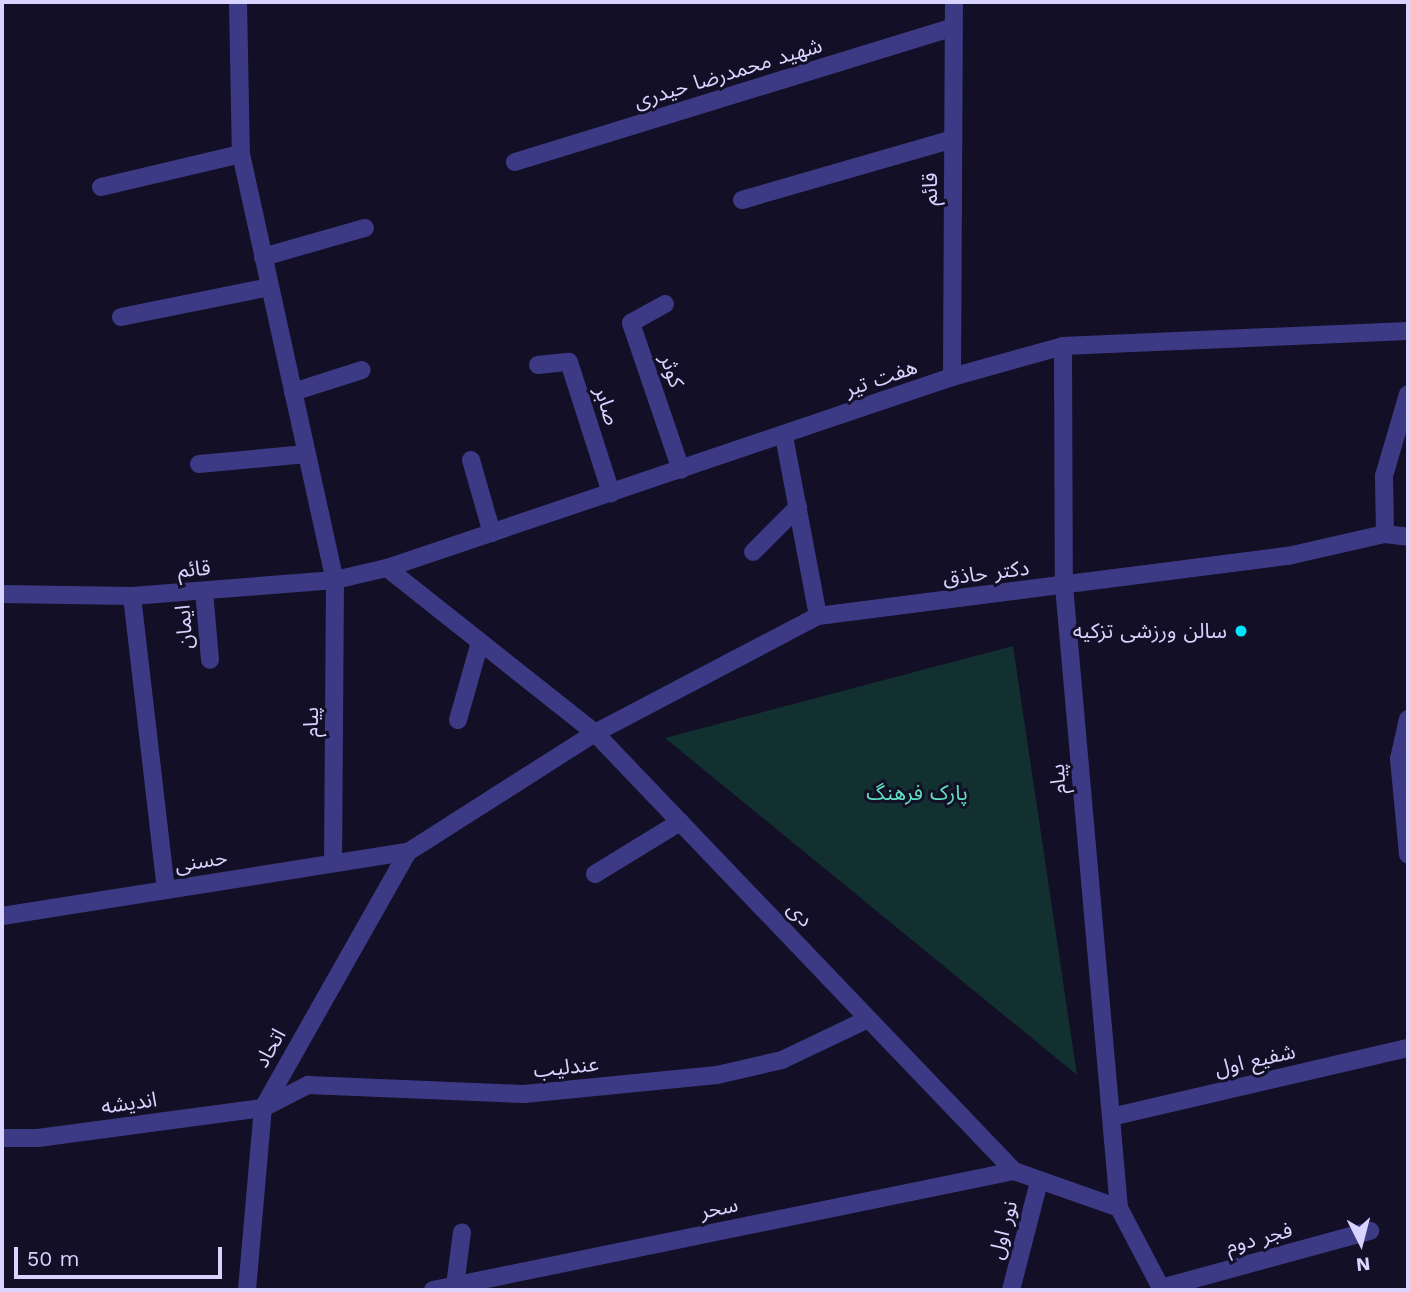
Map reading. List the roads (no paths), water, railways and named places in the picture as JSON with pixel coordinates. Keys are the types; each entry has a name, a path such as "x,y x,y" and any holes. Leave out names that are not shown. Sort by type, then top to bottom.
{"street":[{"name":"پیام","path":"238,2 240,154 335,580 333,863"},
{"name":"قائم","path":"952,377 954,2"},
{"name":"شهید محمدرضا حیدری","path":"515,162 953,27"},
{"path":"742,200 953,139"},
{"path":"101,187 240,154"},
{"path":"263,257 365,228"},
{"path":"121,317 270,287"},
{"name":"کوثر","path":"665,304 631,323 681,470"},
{"name":"هفت تیر","path":"387,568 952,377 1063,346 1408,331"},
{"name":"پیام","path":"1063,346 1064,586 1119,1208"},
{"name":"صابر","path":"538,365 569,362 611,493"},
{"path":"293,392 362,370"},
{"path":"1385,534 1384,475 1408,394"},
{"path":"784,436 818,616"},
{"path":"199,464 307,454"},
{"path":"471,460 492,533"},
{"path":"753,552 798,508"},
{"name":"دکتر حاذق","path":"408,852 595,733 818,616 1288,556 1385,534 1408,537"},
{"name":"قائم","path":"2,594 132,596 335,580 387,568"},
{"name":"دی","path":"387,568 595,733 1014,1171 1119,1208"},
{"name":"ایمان","path":"204,591 210,660"},
{"path":"132,596 166,890"},
{"path":"458,720 481,642"},
{"path":"1408,719 1399,759 1408,855"},
{"path":"595,874 680,822"},
{"name":"حسنی","path":"2,916 408,852"},
{"name":"اتحاد","path":"247,1290 263,1108 408,852"},
{"name":"عندلیب","path":"263,1108 308,1085 524,1094 717,1075 782,1060 869,1019"},
{"name":"شفیع اول","path":"1111,1117 1408,1048"},
{"name":"اندیشه","path":"2,1139 38,1138 263,1108"},
{"name":"سحر","path":"433,1290 1014,1171"},
{"name":"نور اول","path":"1011,1290 1040,1182"},
{"path":"1119,1208 1161,1289"},
{"name":"فجر دوم","path":"1161,1289 1370,1231"},
{"path":"455,1286 462,1232"}],"place":[{"name":"سالن ورزشی تزکیه","path":"1241,631"}],"park label":[{"name":"پارک فرهنگ","path":"917,793"}]}
